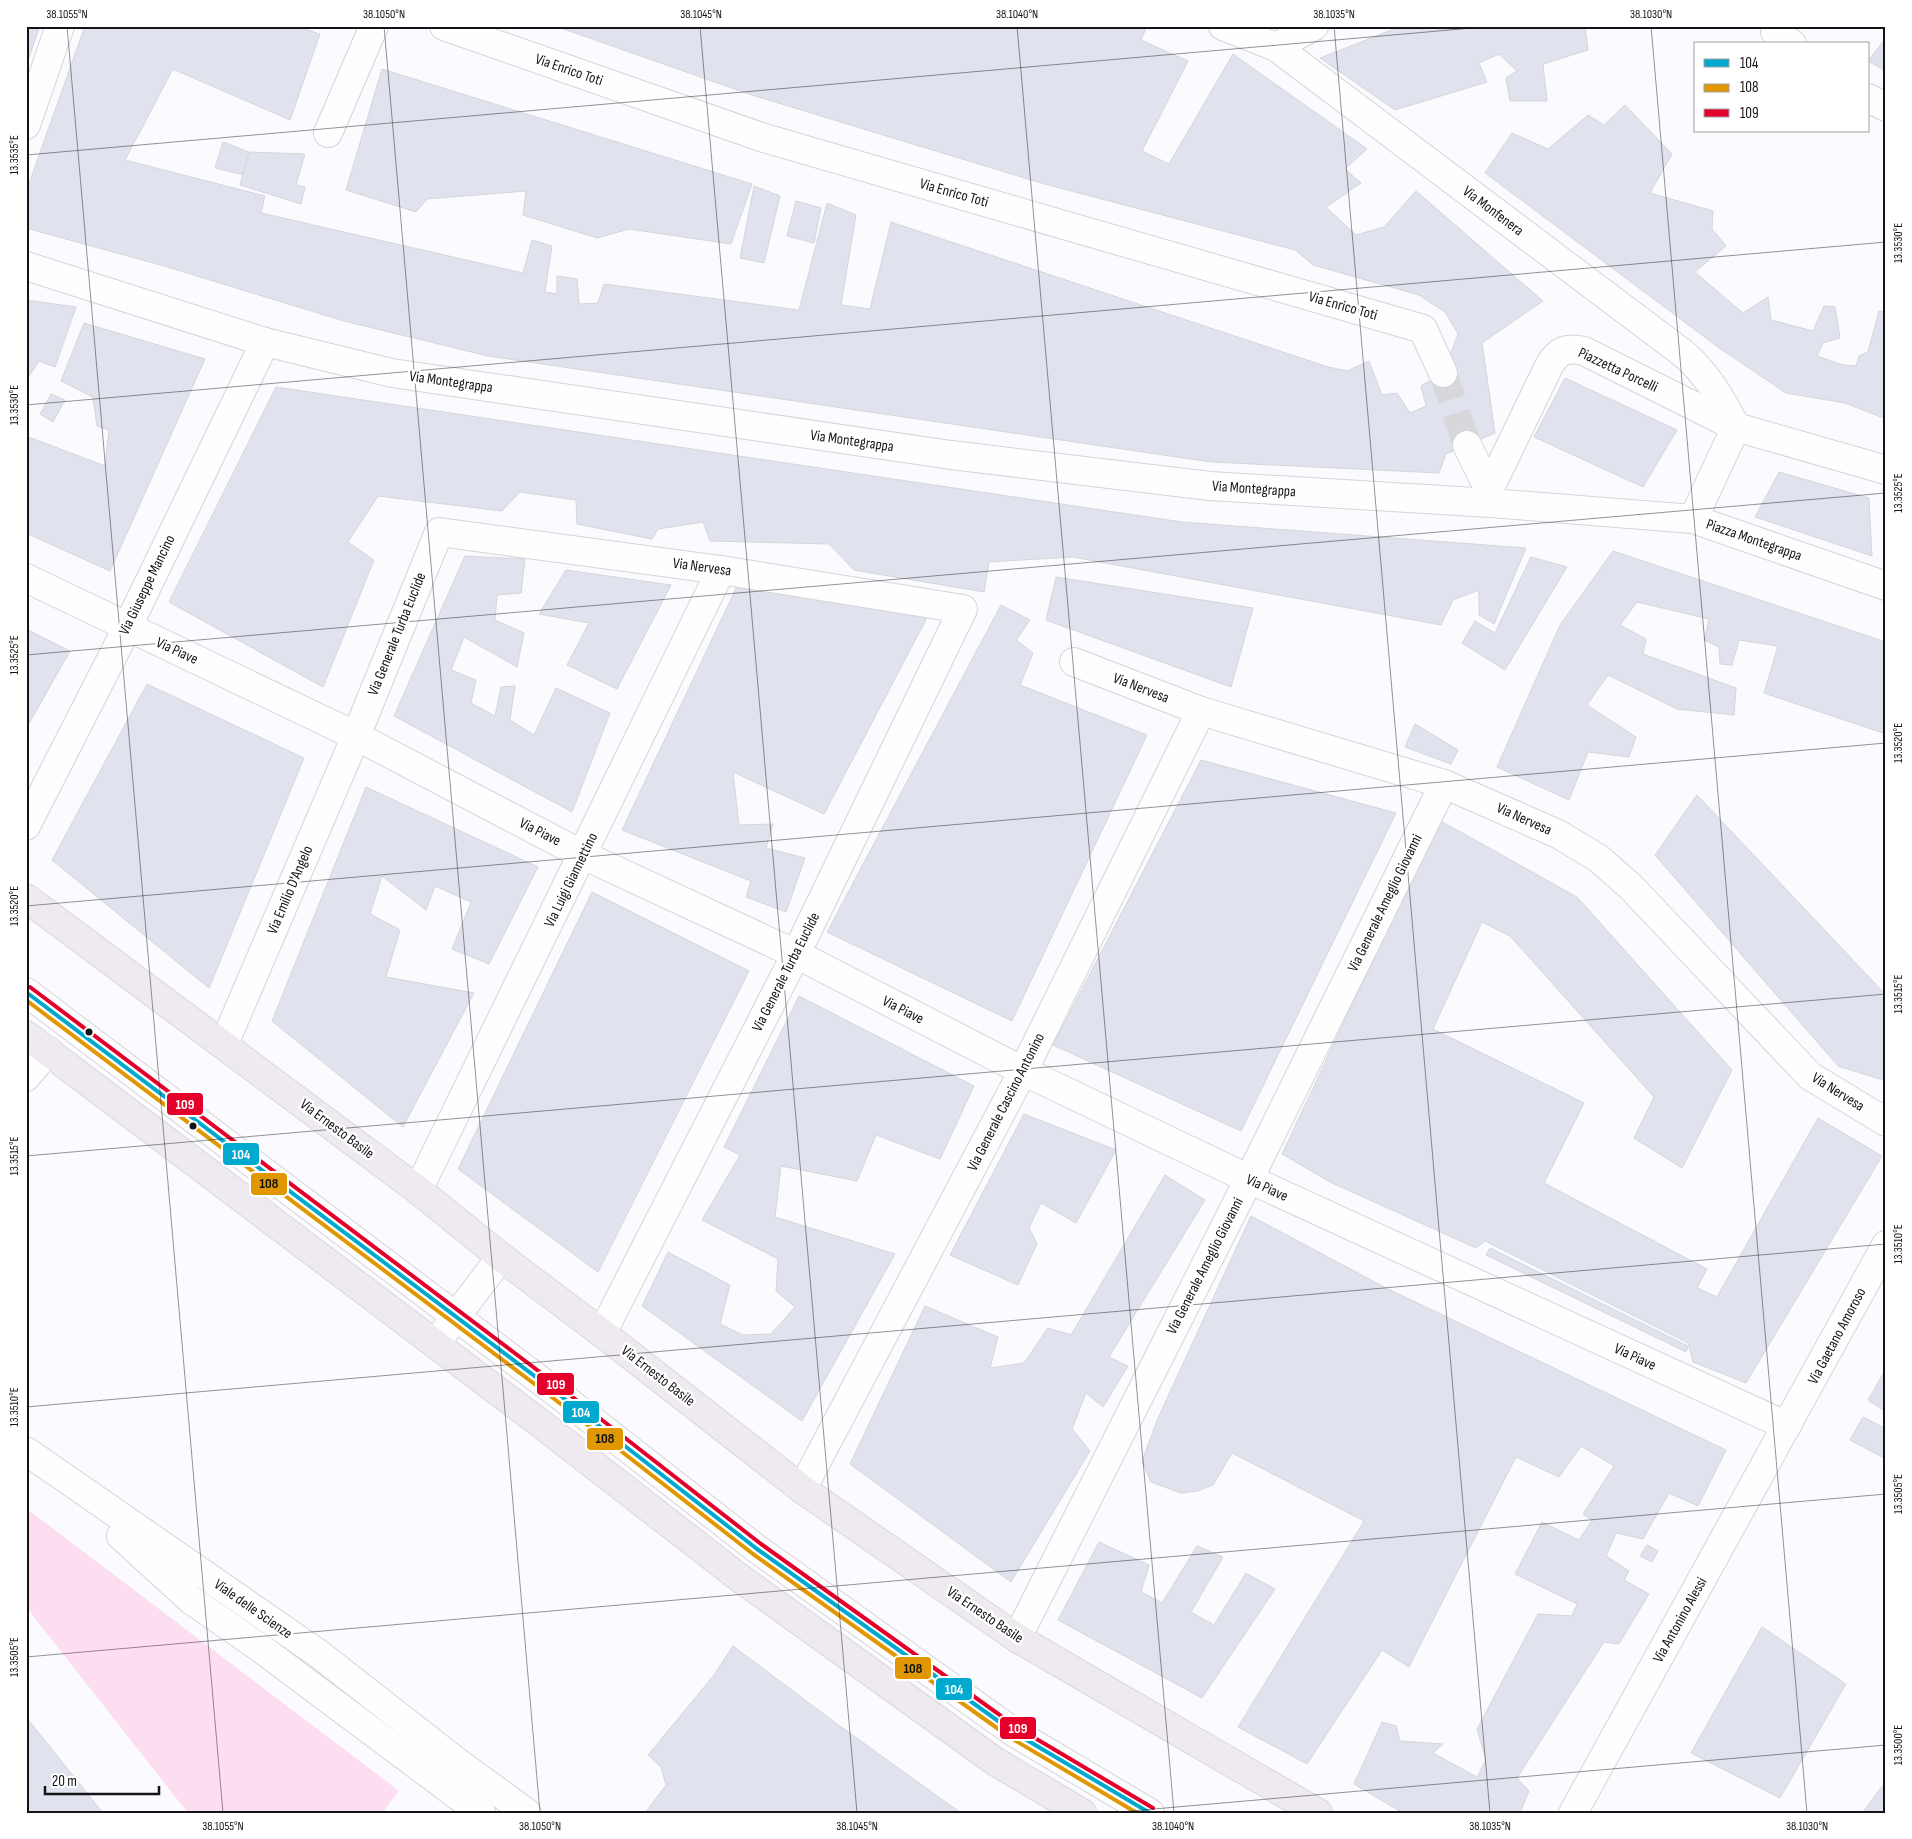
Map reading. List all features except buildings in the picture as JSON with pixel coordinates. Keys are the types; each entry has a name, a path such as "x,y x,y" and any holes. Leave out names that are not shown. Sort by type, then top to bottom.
{"main road":[{"name":"Via Ernesto Basile","path":"26,898 418,1190 501,1257 802,1488 1017,1638 1318,1813"},
{"path":"26,1035 435,1344 736,1576 996,1762 1082,1813"}],"street":[{"path":"26,125 60,26"},
{"path":"328,133 374,26"},
{"name":"Via Enrico Toti","path":"444,26 764,138 1423,329 1443,373"},
{"name":"Via Monfenera","path":"1223,26 1276,47 1684,354 1699,367 1712,384 1736,427"},
{"path":"1276,47 1314,26"},
{"path":"1870,99 1886,108"},
{"name":"Via Montegrappa","path":"26,266 265,342 392,373 951,455 1210,486 1490,497 1694,519"},
{"name":"Via Giuseppe Mancino","path":"26,826 127,628 265,342"},
{"name":"Piazzetta Porcelli","path":"1490,497 1549,366 1556,355 1562,350 1573,348 1584,351 1736,427"},
{"path":"1736,427 1886,470"},
{"name":"Piazza Montegrappa","path":"1736,427 1694,519 1886,586"},
{"path":"1467,445 1490,497"},
{"name":"Via Nervesa","path":"439,532 721,570 963,609"},
{"name":"Via Generale Turba Euclide","path":"356,736 439,532"},
{"name":"Via Luigi Giannettino","path":"418,1190 721,570"},
{"name":"Via Piave","path":"26,578 356,736 583,855 796,954 1022,1071 1249,1180 1788,1426"},
{"name":"Via Generale Turba Euclide","path":"602,1333 796,954 963,609"},
{"name":"Via Nervesa","path":"1074,662 1201,711 1444,784 1558,834 1598,858 1631,887 1810,1076 1886,1122"},
{"name":"Via Generale Cascino Antonino","path":"802,1488 1022,1071 1201,711"},
{"name":"Via Emilio D'Angelo","path":"224,1044 356,736"},
{"name":"Via Generale Ameglio Giovanni","path":"1017,1638 1249,1180 1444,784"},
{"path":"26,992 456,1317 757,1548 998,1721 1150,1813"},
{"path":"26,1077 48,1051"},
{"name":"Via Gaetano Amoroso","path":"1788,1426 1886,1245"},
{"path":"435,1344 501,1257"},
{"name":"Via Antonino Alessi","path":"1573,1813 1788,1426"},
{"name":"Viale delle Scienze","path":"26,1451 456,1750 527,1813"},
{"name":"Viale delle Scienze","path":"55,1472 102,1520 191,1600 259,1647 481,1813"},
{"name":"Viale delle Scienze","path":"259,1647 309,1669 434,1758 456,1750"}],"shaded area":[{"path":"26,1508 399,1791 382,1813 188,1813 26,1607"}],"tunnel":[{"path":"1443,373 1467,445"}],"transit line":[{"name":"109","path":"30,987 561,1388 761,1544 1018,1728 1153,1808"},
{"name":"104","path":"26,992 557,1393 757,1549 1015,1733 1150,1813"},
{"name":"108","path":"26,1000 553,1398 753,1554 1011,1738 1137,1813"}]}
